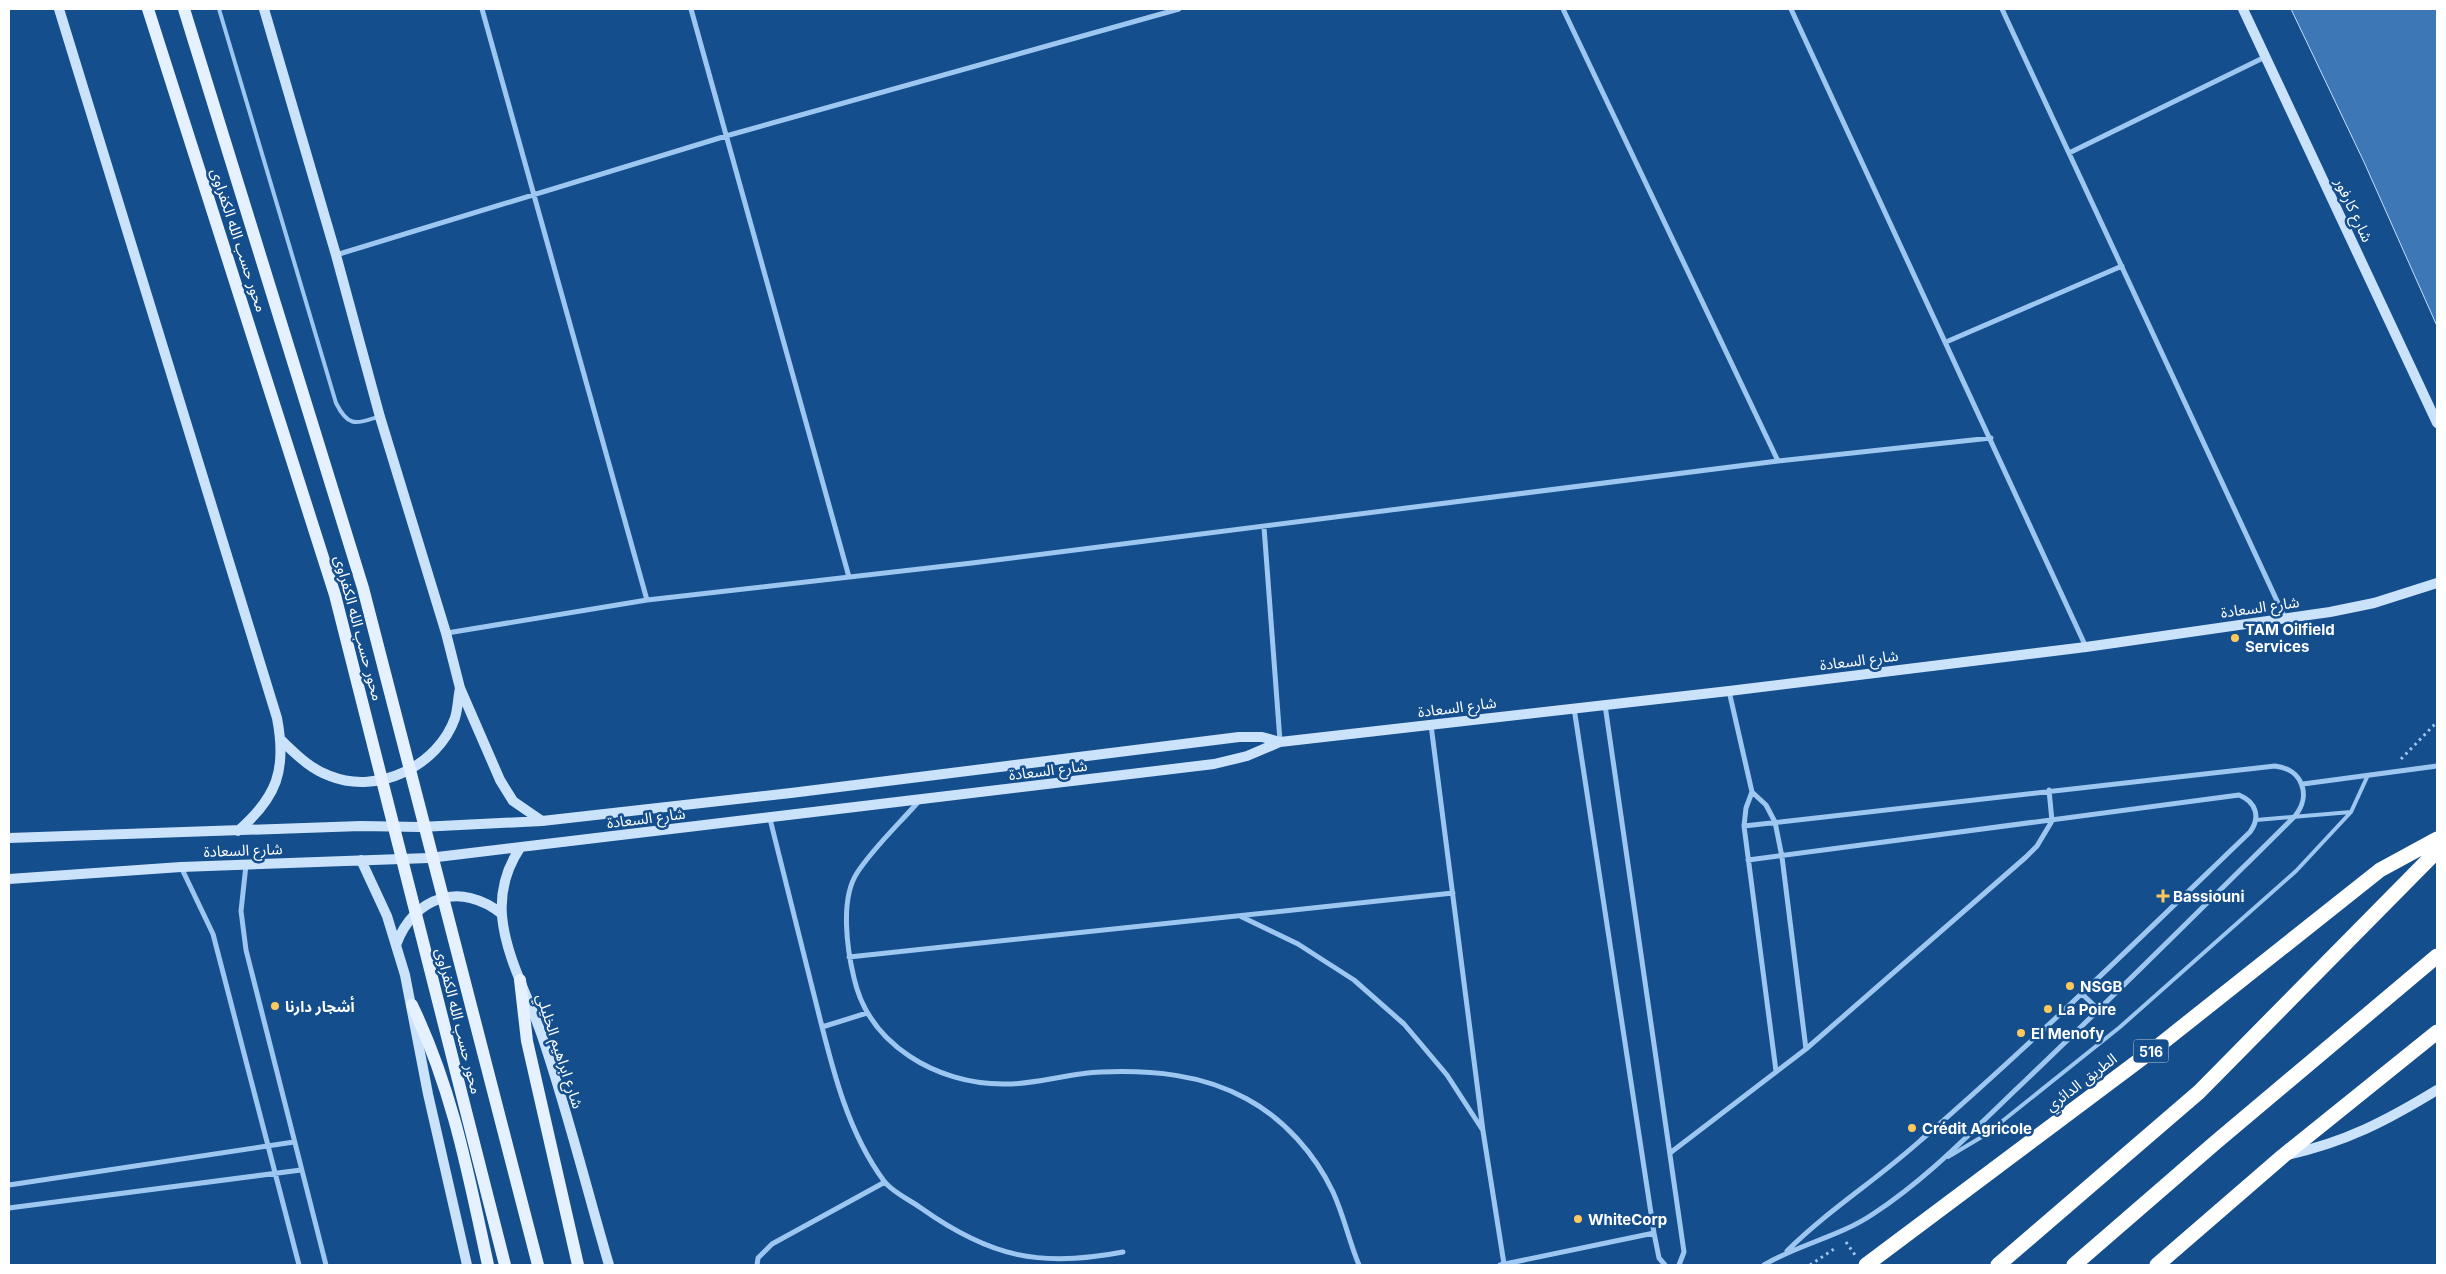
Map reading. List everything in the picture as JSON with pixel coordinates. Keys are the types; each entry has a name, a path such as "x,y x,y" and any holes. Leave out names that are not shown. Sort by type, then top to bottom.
{"highway":[{"name":"الطريق الدائري","path":"1866,1265 2157,1046 2380,870 2437,839"},
{"path":"1998,1265 2199,1092 2437,851"},
{"path":"2074,1265 2216,1142 2437,956"},
{"path":"2157,1265 2283,1156 2437,1032"}],"main road":[{"name":"محور حسب الله الكفراوى","path":"148,9 335,595 504,1265"},
{"name":"محور حسب الله الكفراوى","path":"184,9 362,588 538,1265"},
{"path":"520,980 527,1041 578,1265"},
{"path":"412,1005 439,1067 450,1099 488,1265"}],"street":[{"path":"59,9 277,718 281,740 280,766 273,791 258,813 238,831"},
{"path":"264,9 336,255 380,417 446,633 460,688 500,780 513,801 542,821"},
{"path":"482,9 648,600"},
{"path":"691,9 849,577"},
{"path":"336,255 726,136 1179,9"},
{"path":"1563,9 1778,461"},
{"path":"1791,9 2086,647"},
{"path":"2002,9 2286,619"},
{"name":"شارع كارفور","path":"2243,9 2437,423"},
{"path":"2069,154 2266,57"},
{"path":"1946,342 2122,266"},
{"path":"446,633 648,600 1264,527 1778,461 1991,438"},
{"path":"1264,527 1280,742"},
{"name":"شارع السعادة","path":"9,879 181,868 430,858 919,801 1214,764 1247,756 1280,742 1729,691 2086,647 2286,619 2374,603 2437,583"},
{"path":"281,740 304,762 330,776 360,782 390,779 418,766 440,744 455,718 460,688"},
{"path":"1729,691 1752,792 1746,808 1744,826 1776,1071"},
{"path":"1605,705 1684,1252 1679,1265"},
{"path":"1574,708 1654,1233 1659,1258 1665,1265"},
{"path":"1431,725 1502,1265 1654,1233"},
{"name":"شارع السعادة","path":"9,838 361,826 430,827 542,821 800,792 1239,737 1262,737 1280,742"},
{"path":"1744,826 2049,790 2275,766 2292,770 2303,784 2304,801 2295,816 2099,1010 1941,1160 1874,1214 1850,1228 1784,1253 1764,1265"},
{"path":"2303,784 2437,766"},
{"path":"1670,1153 1806,1049 2026,857 2036,846 2052,821 2049,790"},
{"path":"1752,792 1766,805 1775,822 1782,857 1806,1049"},
{"path":"1748,860 2239,795 2254,807 2256,820 2250,832 2082,994 1915,1146 1806,1232 1784,1253"},
{"path":"919,801 856,874 847,910 846,929 849,958 857,990 867,1013 882,1035 899,1049 938,1071 959,1078 1002,1084 1024,1083 1062,1075 1100,1072 1147,1073 1201,1080 1248,1099 1270,1113 1289,1130 1321,1170 1333,1193 1359,1265"},
{"path":"770,819 822,1027 846,1109 861,1141 885,1182 953,1231 1019,1256 1055,1260 1090,1258 1123,1252"},
{"name":"شارع ابراهيم الخليلي","path":"520,848 510,864 504,881 502,914 520,980 552,1066 609,1265"},
{"path":"361,860 387,916 412,1005 428,1094 467,1265"},
{"path":"246,865 241,911 246,950 326,1265"},
{"path":"181,868 213,934 299,1265"},
{"path":"849,958 1453,893"},
{"path":"396,945 404,927 416,911 440,898 453,896 480,900 502,914"},
{"path":"1238,915 1298,944 1362,986 1404,1024 1447,1075 1483,1131"},
{"path":"2082,994 2099,1010"},
{"path":"822,1027 867,1013"},
{"path":"2283,1156 2348,1138 2378,1124 2437,1090"},
{"path":"9,1185 294,1142"},
{"path":"9,1208 301,1170"},
{"path":"757,1265 758,1258 772,1244 885,1182"}],"lane":[{"path":"219,9 336,403 347,420 356,423 380,417"},
{"path":"1941,1160 1986,1135 2120,1027 2296,871 2351,812 2368,775"},
{"path":"2256,820 2351,812"}],"path":[{"path":"2388,772 2437,722"},
{"path":"1810,1265 1846,1241"}],"building":[{"path":"2291,9 2437,9 2437,326 2364,162"}],"place":[{"name":"TAM Oilfield Services","path":"2235,638"},
{"name":"Bassiouni","path":"2163,896"},
{"name":"NSGB","path":"2070,986"},
{"name":"أشجار دارنا","path":"275,1006"},
{"name":"La Poire","path":"2048,1009"},
{"name":"El Menofy","path":"2021,1033"},
{"name":"Crédit Agricole","path":"1912,1128"},
{"name":"WhiteCorp","path":"1578,1219"}]}
